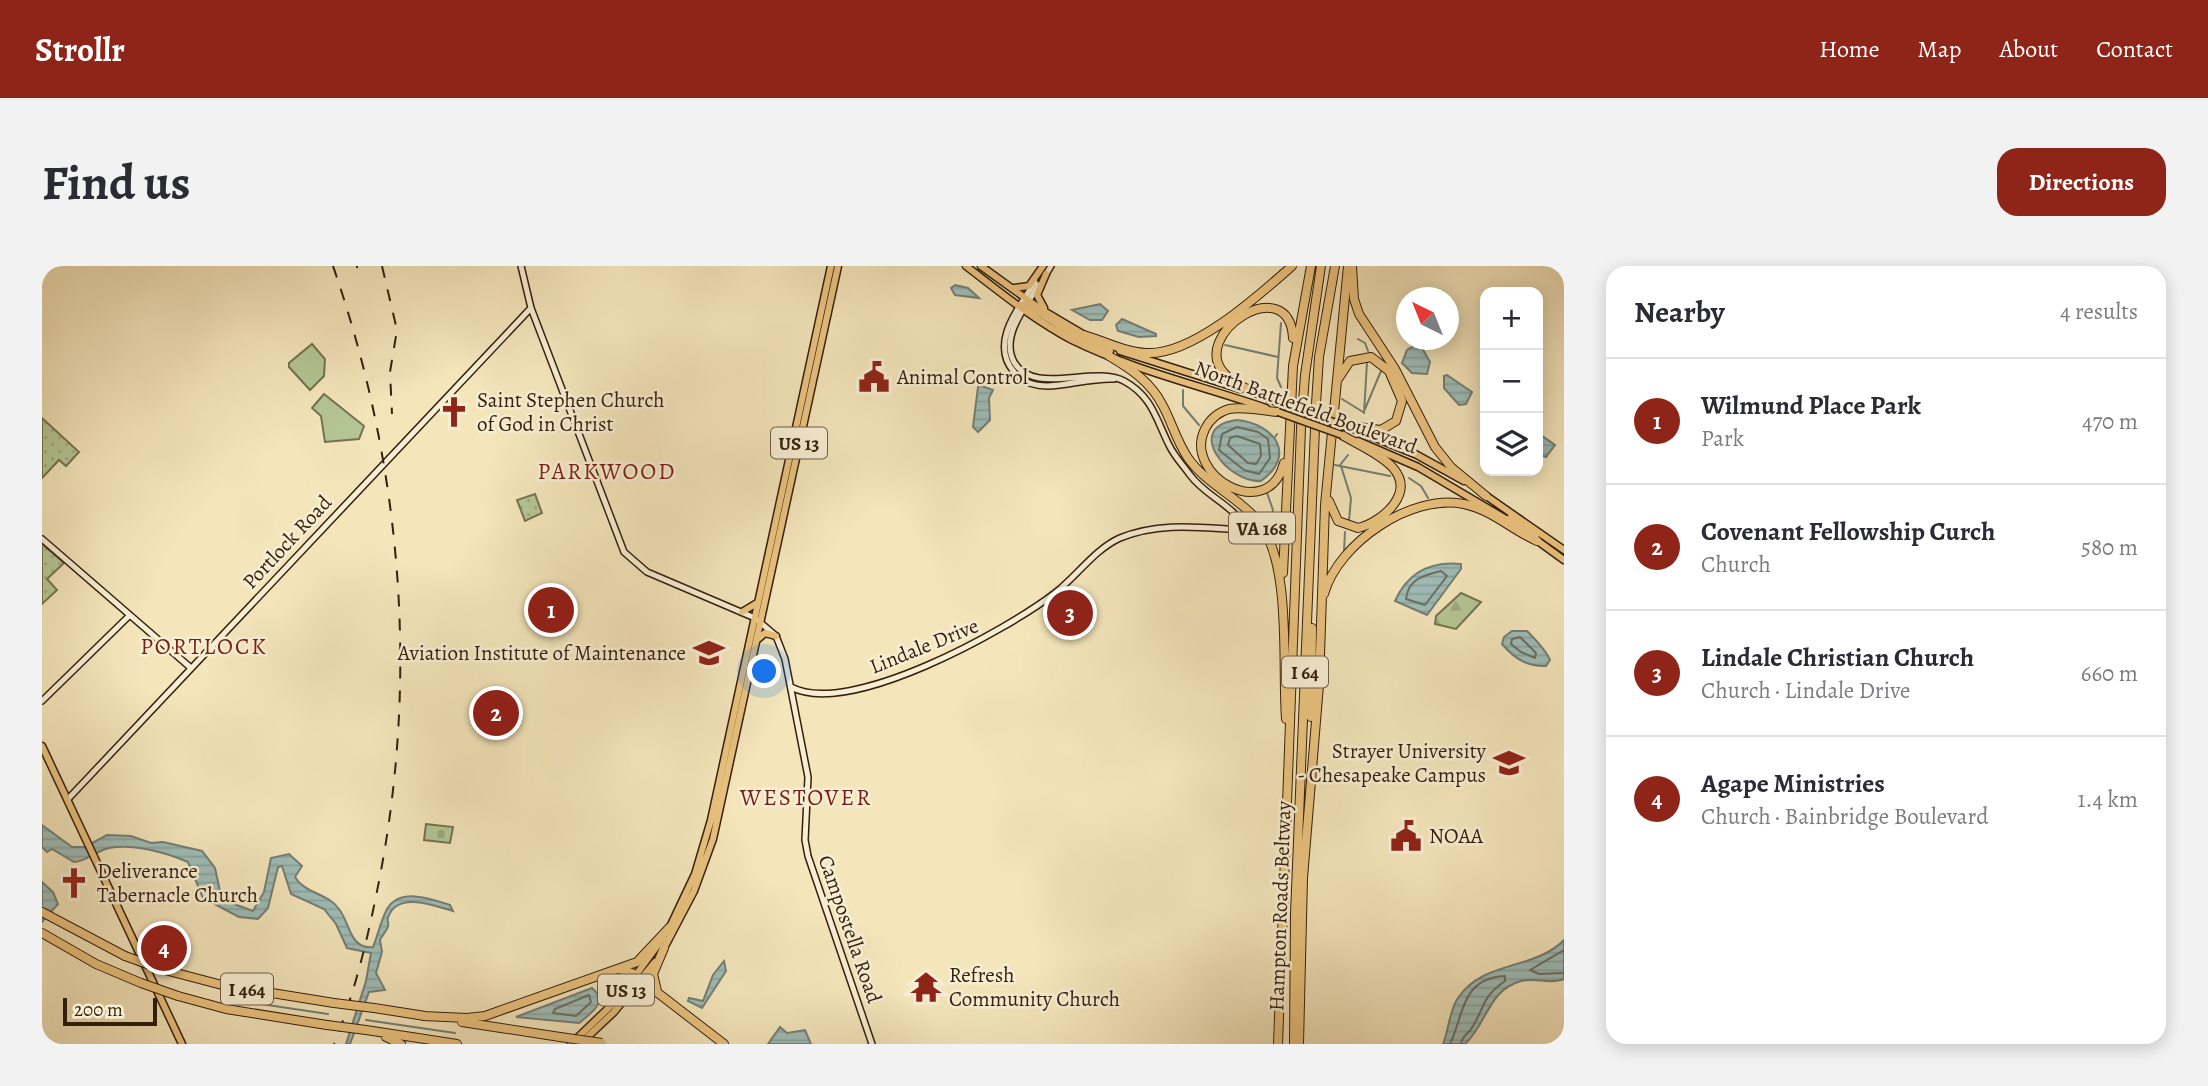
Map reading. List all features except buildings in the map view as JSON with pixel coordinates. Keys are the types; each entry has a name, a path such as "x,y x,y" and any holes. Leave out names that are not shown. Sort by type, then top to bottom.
{"highway":[{"path":"1084,335 1133,351 1154,353 1175,349 1202,336 1292,266"},
{"path":"1282,623 1288,432 1293,366 1311,266"},
{"path":"1292,1044 1314,398 1328,266"},
{"path":"1278,1044 1308,403 1328,266"},
{"name":"Hampton Roads Beltway","path":"1292,1044 1312,499 1319,357 1328,266"},
{"name":"Hampton Roads Beltway","path":"1278,1044 1301,428 1305,374 1328,266"},
{"path":"1342,435 1390,464 1399,481 1398,497 1388,511 1367,525 1347,527 1331,512 1328,472 1333,399 1350,266"},
{"path":"1350,266 1354,299 1359,314 1395,369 1431,441 1451,467 1486,496"},
{"path":"1278,402 1225,374 1216,356 1218,342 1227,330 1248,313 1261,307 1273,308 1283,313 1291,325 1293,366"},
{"name":"VA 168","path":"1110,356 1136,373 1155,393 1183,450 1201,474 1250,512 1264,529 1278,566 1289,759"},
{"path":"1333,399 1342,369 1350,361 1363,357 1383,363 1401,394 1400,414 1389,427 1373,430 1342,425"},
{"path":"1278,412 1238,408 1214,417 1201,438 1206,464 1217,477 1238,490 1250,492 1264,489 1273,483 1282,471 1288,432"},
{"name":"VA 168","path":"1299,1044 1302,1014 1303,878 1319,685 1328,472"},
{"path":"1311,761 1312,499"},
{"path":"1321,615 1328,584 1346,555 1386,523 1413,508 1441,502 1469,506 1537,541"},
{"name":"I 464","path":"42,912 124,956 161,969 232,987 605,1044"},
{"path":"616,972 643,958 670,927"},
{"name":"I 464","path":"43,934 96,964 177,996 226,1009 457,1044"},
{"path":"659,993 653,974 664,948"},
{"path":"423,1016 485,1016 624,970 639,978 724,1044"},
{"path":"366,1030 401,1044"}],"main road":[{"name":"Campostella Road","path":"521,266 536,322 624,552 647,572 758,619 775,636 782,648 809,784 805,840 808,856 872,1044"},
{"name":"US 13","path":"580,1044 664,948 694,891 713,839 757,641 759,602 831,266"},
{"name":"US 13","path":"570,1044 639,978 670,927 707,838 839,266"},
{"name":"North Battlefield Boulevard","path":"965,266 1025,304 1073,340 1110,356 1342,435 1418,467 1499,514 1564,560"},
{"name":"North Battlefield Boulevard","path":"981,266 1010,288 1025,304 1084,335 1152,363 1342,425 1429,461 1486,496 1564,552"},
{"path":"1010,288 1026,287 1051,266"},
{"path":"1045,269 1025,304 1084,340 1120,355 1152,363"},
{"path":"1045,269 1037,300 1065,324"},
{"name":"Lindale Drive","path":"791,687 808,694 832,693 869,685 970,647 1054,594 1108,545 1127,536 1163,526 1246,530 1241,518 1193,480 1171,448 1150,402 1124,381 1108,375 1041,379 1024,373 1014,362 1010,349 1013,331 1025,304"},
{"name":"Portlock Road","path":"68,799 531,308"},
{"path":"520,319 529,317 536,322"},
{"path":"1499,514 1511,518 1564,552"},
{"path":"42,539 191,668"},
{"path":"742,612 752,609 759,602"},
{"path":"42,701 130,615"},
{"path":"757,641 765,633 775,636"},
{"path":"794,705 798,698 808,694"},
{"path":"42,746 182,1044"}],"green space":[{"path":"312,344 325,359 324,376 310,390 289,367 289,363"},
{"path":"324,394 364,426 359,439 325,442 321,416 312,408"},
{"path":"42,418 79,452 66,466 59,460 42,478"},
{"path":"535,494 542,513 525,521 517,500"},
{"path":"42,544 64,563 47,579 57,590 42,604"},
{"path":"1461,593 1481,602 1456,629 1435,624 1436,616"},
{"path":"552,595 563,622 549,626 538,599"},
{"path":"426,824 453,827 450,843 424,840"}],"water":[{"path":"955,285 968,288 979,298 955,295 951,288"},
{"path":"1100,304 1108,311 1102,320 1090,320 1072,310"},
{"path":"1122,319 1156,336 1139,337 1118,331 1116,325"},
{"path":"1407,350 1423,350 1430,362 1427,374 1412,373 1402,363"},
{"path":"1447,375 1472,392 1466,404 1459,405 1444,388 1444,376"},
{"path":"978,387 993,390 989,398 990,420 978,432 973,427"},
{"path":"1237,420 1262,428 1277,442 1278,461 1261,481 1249,480 1236,474 1216,454 1212,443 1213,433 1221,425"},
{"path":"1543,437 1555,445 1546,457 1543,456"},
{"path":"1439,564 1461,564 1461,569 1427,615 1395,601 1406,583 1421,570"},
{"path":"1512,631 1527,631 1550,660 1546,666 1527,663 1502,644 1504,637"},
{"path":"42,825 72,847 85,847 107,835 131,836 151,843 163,842 202,851 215,868 220,891 231,903 253,911 264,892 271,858 289,854 302,866 295,877 299,883 334,904 343,915 355,940 365,947 373,947 387,909 400,898 426,898 450,905 453,911 419,902 401,904 394,908 380,940 382,952 376,973 385,990 369,992 350,1044 346,1044 366,981 371,953 347,948 336,924 324,909 291,894 282,866 278,867 268,908 258,919 239,917 203,898 188,862 150,850 118,847 104,849 74,862 52,849 47,852 42,847"},
{"path":"42,882 53,892 58,904 42,922"},
{"path":"1564,940 1564,979 1526,980 1510,985 1501,992 1465,1044 1443,1044 1455,1003 1468,986 1494,971 1538,957"},
{"path":"724,961 726,971 702,1008 688,1001 689,998 703,1001 713,975"},
{"path":"592,988 597,993 599,1003 579,1023 516,1017"},
{"path":"780,1027 787,1033 805,1030 811,1044 768,1044"}],"waterway":[{"path":"1281,323 1277,378 1281,387"},
{"path":"1358,339 1365,343 1368,351"},
{"path":"1225,345 1278,357"},
{"path":"1364,413 1367,362"},
{"path":"1365,409 1381,371"},
{"path":"1183,390 1183,406 1199,425"},
{"path":"1342,399 1363,412"},
{"path":"1340,465 1348,455"},
{"path":"1335,465 1390,476"},
{"path":"1341,466 1351,498 1349,521"},
{"path":"1409,478 1421,486 1428,498"},
{"path":"1267,493 1273,510 1269,527"},
{"path":"1344,551 1345,532"},
{"path":"247,1002 328,1014"},
{"path":"366,1020 455,1033"}],"railway":[{"path":"333,266 356,340 375,416 397,568 400,645 399,722 392,799 380,876 361,961 334,1044"},
{"path":"382,266 397,330 390,372 392,414"}],"place":[{"name":"Animal Control","path":"874,377"},
{"name":"Saint Stephen Church of God in Christ","path":"454,412"},
{"name":"Wilmund Place Park","path":"551,610"},
{"name":"Lindale Christian Church","path":"1070,613"},
{"name":"Aviation Institute of Maintenance","path":"709,653"},
{"name":"Covenant Fellowship Curch","path":"496,713"},
{"name":"Strayer University - Chesapeake Campus","path":"1509,763"},
{"name":"NOAA","path":"1406,836"},
{"name":"Deliverance Tabernacle Church","path":"74,883"},
{"name":"Agape Ministries","path":"164,948"},
{"name":"Refresh Community Church","path":"926,987"}],"district":[{"name":"PARKWOOD","path":"607,471"},
{"name":"PORTLOCK","path":"204,646"},
{"name":"WESTOVER","path":"806,797"}]}
